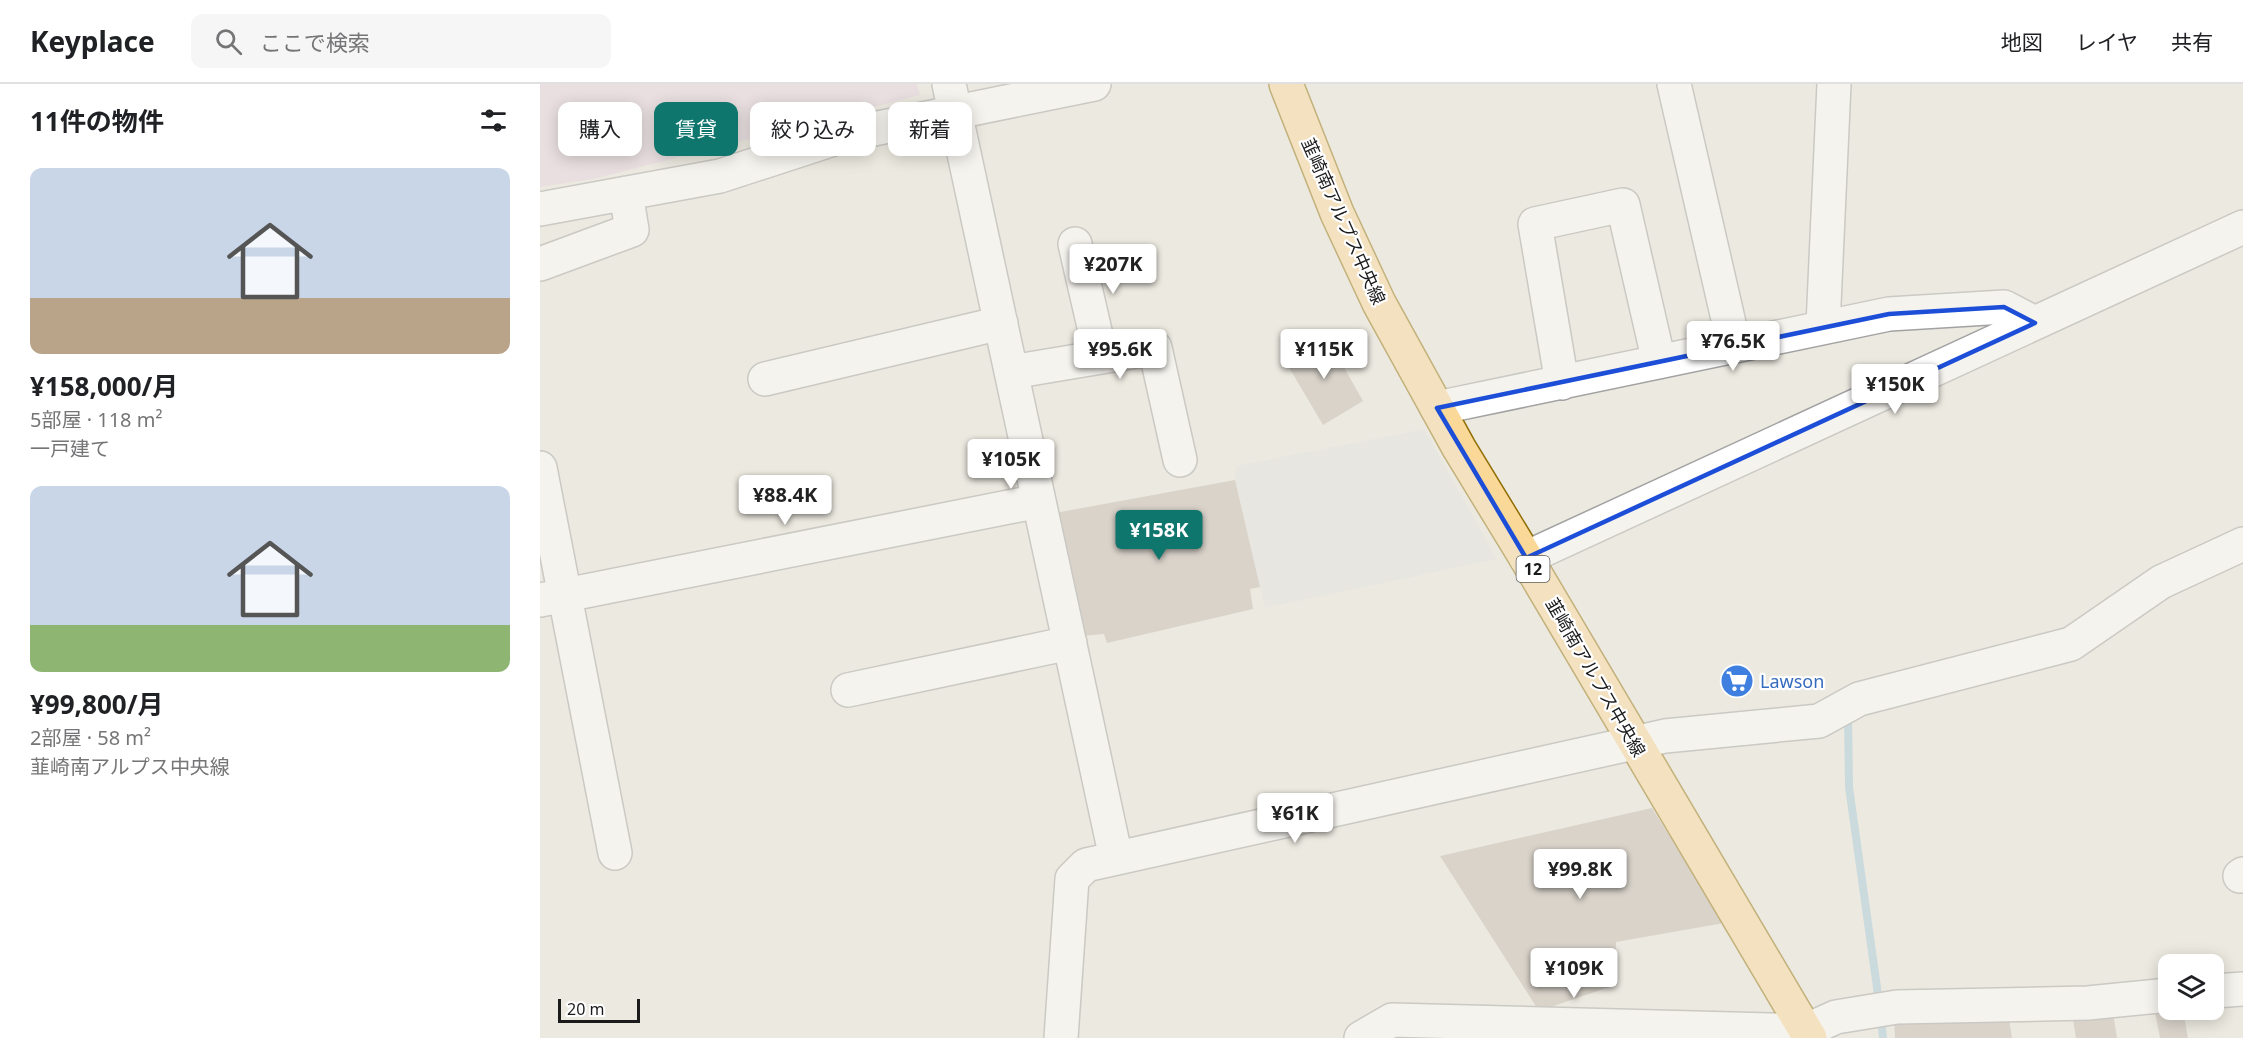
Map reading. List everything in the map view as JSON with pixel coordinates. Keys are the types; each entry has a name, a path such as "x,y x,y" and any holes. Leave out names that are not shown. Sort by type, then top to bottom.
{"main road":[{"name":"韮崎南アルプス中央線","path":"1286,84 1337,213 1379,303 1437,408 1808,1034"}],"street":[{"path":"540,209 720,176 952,98 1094,84"},
{"path":"1674,84 1734,345"},
{"path":"1823,326 1834,84"},
{"path":"952,98 1116,858"},
{"path":"540,264 632,231 626,193"},
{"path":"1562,383 1535,224 1623,205 1659,362"},
{"path":"1526,558 2243,227"},
{"path":"1075,244 1101,357"},
{"path":"1437,408 1889,314 2004,307 2035,322"},
{"path":"765,379 1001,323"},
{"path":"1011,372 1155,348 1180,460"},
{"path":"540,468 553,598 615,853"},
{"path":"553,598 1039,501"},
{"path":"1061,1038 1071,879 1086,865 1665,736 1819,721 1859,699 2072,644 2162,582 2239,545"},
{"path":"848,690 1070,643"},
{"path":"2224,990 2243,989"},
{"path":"1361,1038 1392,1020 1808,1034 1836,1017 1879,1010 2088,1003 2158,996"}],"highlighted area":[{"path":"2004,307 2035,323 1526,558 1437,408 1889,314"}],"shaded area":[{"path":"540,84 917,84 920,95 876,106 876,102 750,102 750,139 738,142 738,102 654,102 654,156 683,156 594,179 540,187"},
{"path":"1424,429 1497,559 1265,608 1235,480 1236,466"}],"building":[{"path":"1325,334 1363,401 1323,425 1284,359"},
{"path":"1235,480 1260,587 1250,589 1253,609 1107,643 1104,634 1082,636 1055,513"},
{"path":"1652,808 1724,923 1616,942 1615,985 1539,1011 1440,856"},
{"path":"2112,1007 2117,1038 2076,1038 2072,1014"},
{"path":"2155,1012 2158,1012 2158,1020 2185,1020 2188,1038 2160,1038"},
{"path":"2008,1013 2012,1038 1895,1038 1894,1017"}],"waterway":[{"path":"1848,714 1849,787 1879,1002"},
{"path":"1881,1015 1883,1038"}],"place":[{"name":"Lawson","path":"1737,681"}]}
